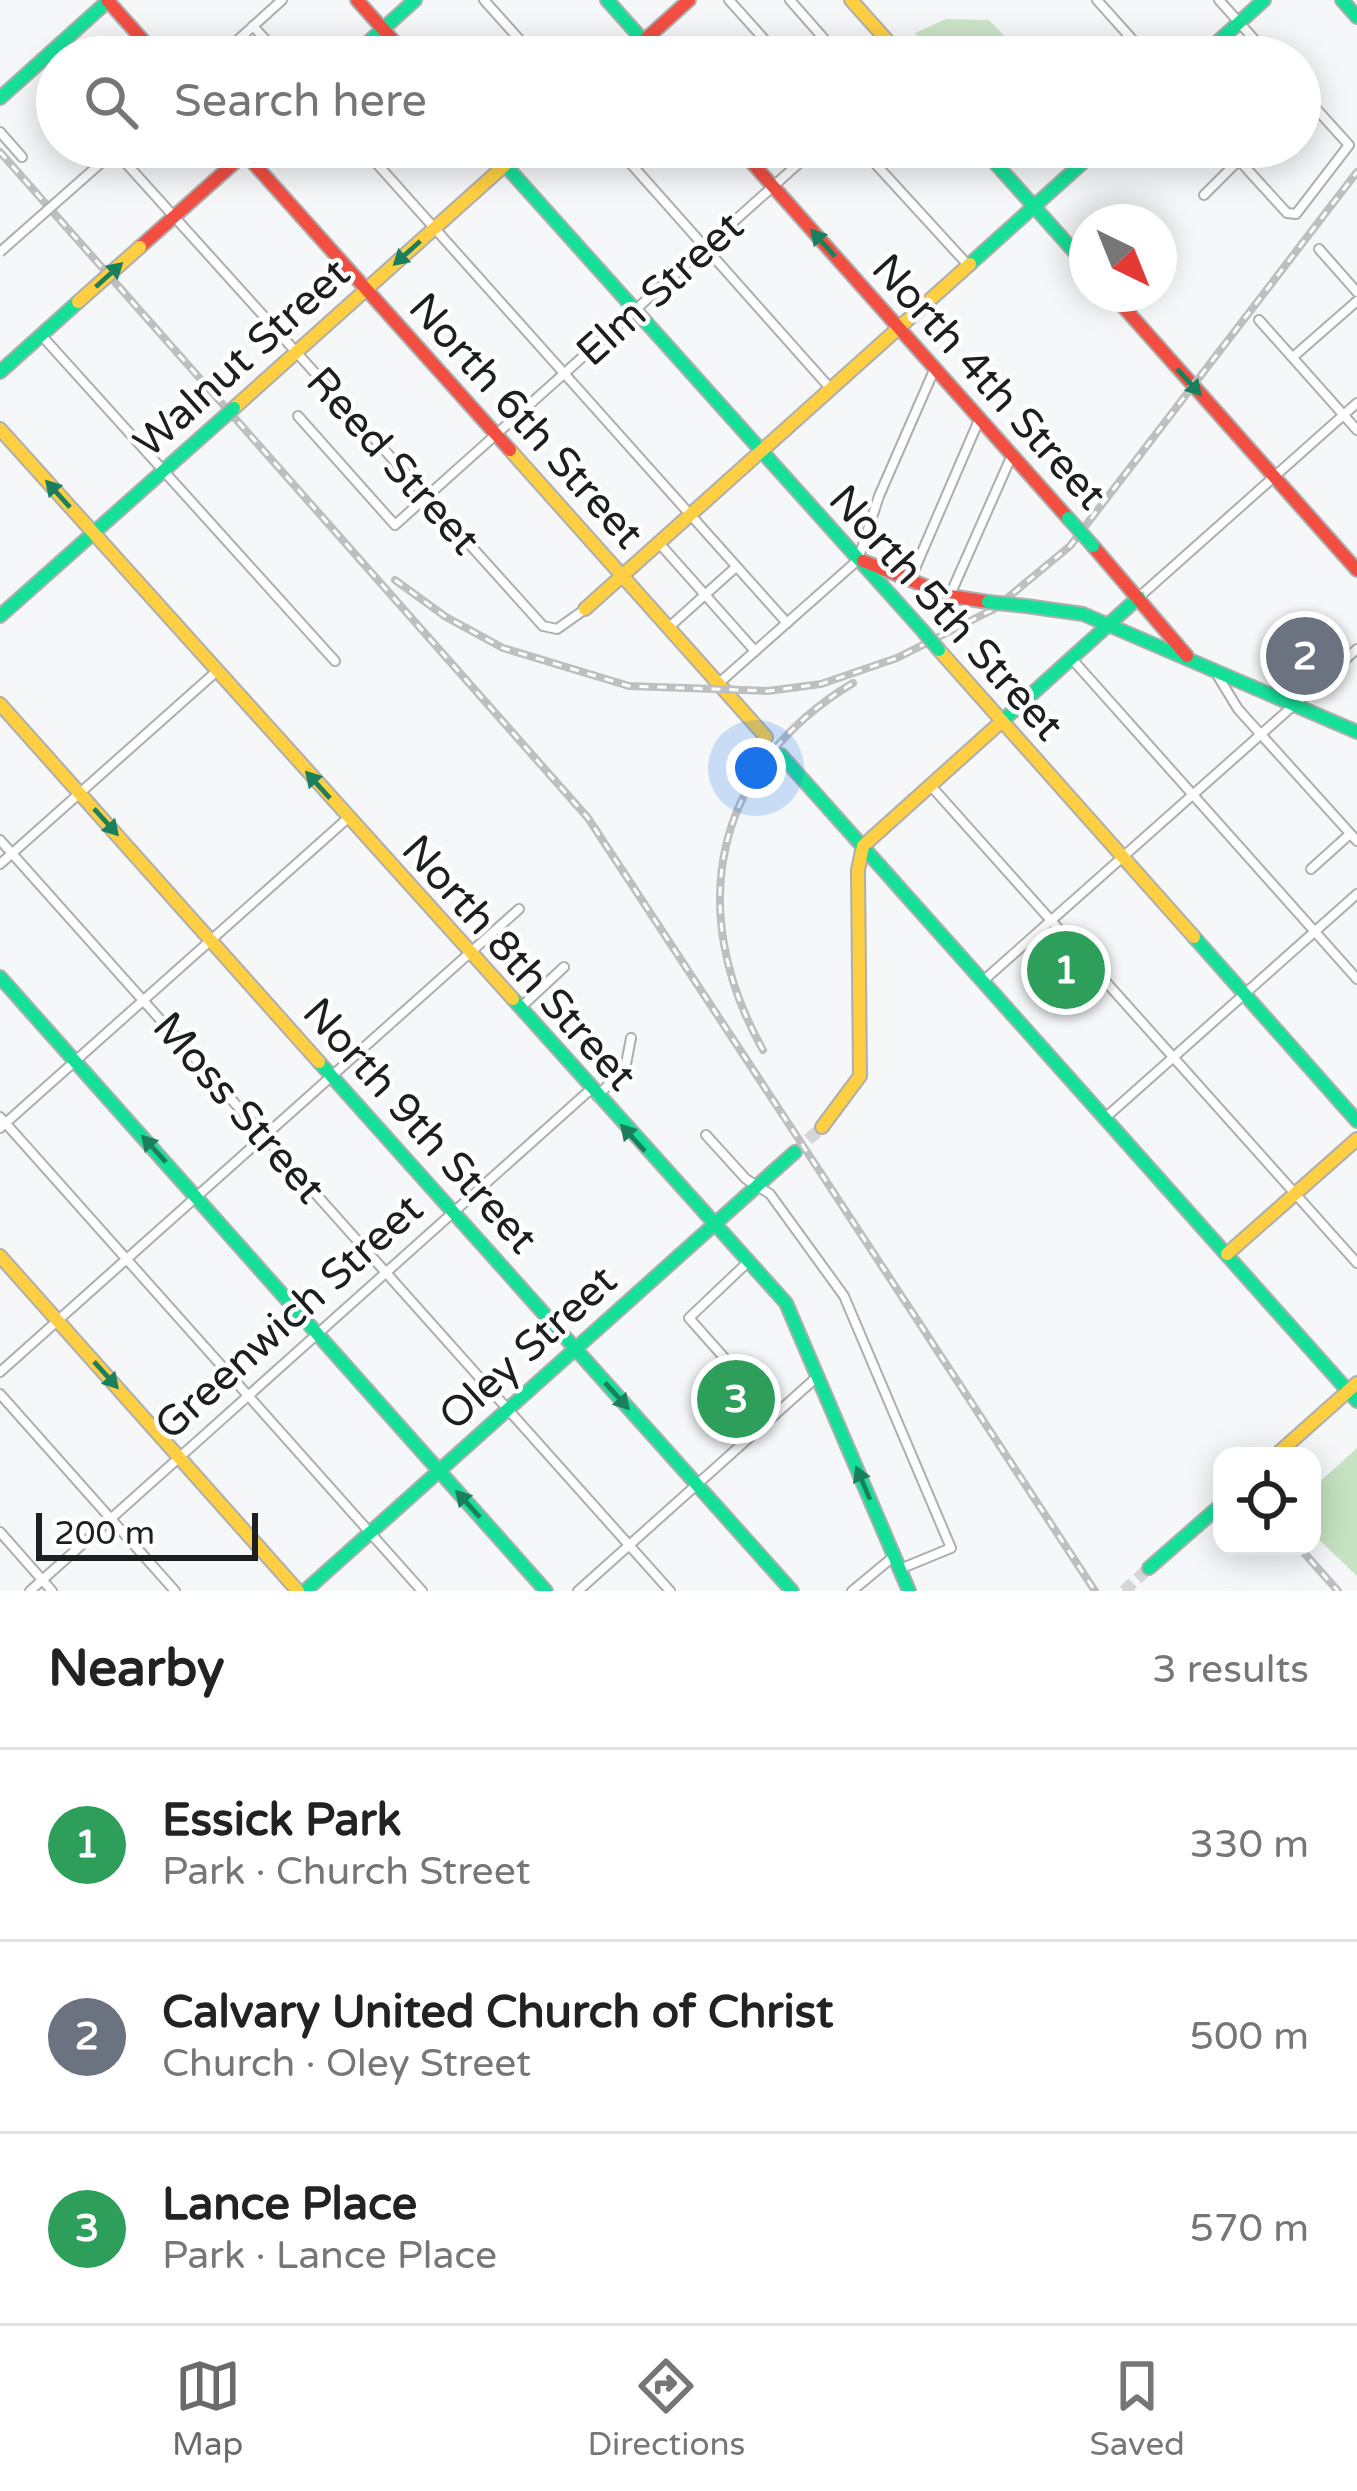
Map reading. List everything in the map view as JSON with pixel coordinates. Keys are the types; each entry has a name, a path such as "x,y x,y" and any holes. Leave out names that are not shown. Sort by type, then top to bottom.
{"street":[{"path":"69,36 109,0 140,36"},
{"path":"242,36 282,0"},
{"path":"357,0 389,36"},
{"path":"375,36 416,0"},
{"path":"484,0 517,36"},
{"path":"607,0 639,36"},
{"path":"649,36 689,0"},
{"path":"729,0 761,36"},
{"path":"790,0 822,36"},
{"path":"851,0 883,36"},
{"path":"1096,0 1129,36"},
{"path":"1220,0 1251,36"},
{"path":"1224,36 1264,0"},
{"path":"1342,0 1357,16"},
{"path":"253,26 262,36"},
{"path":"0,98 36,66"},
{"path":"1246,168 1291,215 1349,146 1321,117"},
{"path":"0,133 22,157"},
{"path":"0,252 95,168"},
{"name":"Reed Street","path":"133,168 543,626 556,629 585,609"},
{"path":"0,371 225,168"},
{"name":"North 6th Street","path":"261,168 766,737"},
{"path":"381,168 787,623"},
{"name":"Walnut Street","path":"0,616 502,168"},
{"name":"North 5th Street","path":"508,168 1357,1120"},
{"path":"635,168 830,388"},
{"name":"North 4th Street","path":"757,168 1190,660"},
{"name":"Elm Street","path":"298,416 395,525 793,168"},
{"path":"879,168 968,266"},
{"path":"1000,168 1069,246"},
{"path":"585,609 1077,168"},
{"path":"1204,195 1230,168"},
{"path":"1292,357 1357,296 1319,249"},
{"path":"1128,312 1357,570"},
{"path":"1259,320 1357,430"},
{"path":"40,335 335,661"},
{"path":"718,684 858,560 860,543 935,368"},
{"path":"822,1126 860,1076 858,870 863,846 1357,403"},
{"path":"910,580 980,419"},
{"name":"North 8th Street","path":"0,429 786,1303 909,1591"},
{"path":"950,596 1012,455"},
{"path":"658,542 755,651"},
{"path":"858,560 950,596 1083,614 1357,732"},
{"path":"668,628 736,567"},
{"path":"983,981 1357,649"},
{"path":"1071,658 1357,979"},
{"path":"0,864 217,671"},
{"path":"1215,672 1261,734 1354,837 1311,869"},
{"name":"North 9th Street","path":"0,704 792,1591"},
{"path":"782,755 1354,1392 1286,1447"},
{"path":"930,784 1357,1263"},
{"path":"348,818 2,1123 422,1591"},
{"name":"Moss Street","path":"0,840 670,1591"},
{"path":"1105,1118 1357,894"},
{"path":"0,1372 519,909"},
{"path":"518,1010 564,967"},
{"path":"0,977 546,1591"},
{"name":"Greenwich Street","path":"30,1591 453,1212 625,1069 631,1038"},
{"path":"706,1135 770,1194 844,1296 951,1548 897,1563 852,1591"},
{"path":"1227,1254 1357,1138"},
{"name":"Oley Street","path":"301,1591 795,1152"},
{"path":"0,1256 301,1591"},
{"path":"748,1262 689,1318 775,1414"},
{"path":"578,1591 817,1377"},
{"path":"0,1394 175,1591"},
{"path":"1149,1568 1213,1512"},
{"path":"0,1532 52,1591"}],"green space":[{"path":"946,19 989,20 1004,36 918,36 915,33"},
{"path":"1054,928 1106,986 1078,1011 1026,954"},
{"path":"742,1381 755,1395 731,1417 717,1402"},
{"path":"1357,1448 1357,1576 1321,1542 1321,1481"}],"tunnel":[{"path":"795,1152 822,1127"},
{"path":"1124,1591 1149,1568"}],"railway":[{"path":"0,152 588,818 1095,1591"},
{"path":"395,580 446,617 503,648 629,686 768,691 821,684 897,658 994,609 1070,546 1357,172"},
{"path":"763,1050 739,998 724,946 720,895 726,846 742,800 768,757 805,717 853,683"},
{"path":"1306,1555 1338,1591"}],"traffic: fast":[{"path":"69,36 109,0"},
{"path":"375,36 415,0"},
{"path":"607,0 639,36"},
{"path":"1224,36 1264,0"},
{"path":"1342,0 1357,17"},
{"path":"0,98 36,66"},
{"path":"508,168 923,631"},
{"path":"1000,168 1069,246"},
{"path":"970,264 1077,168"},
{"path":"0,372 78,302"},
{"path":"225,416 234,408"},
{"path":"0,616 225,416"},
{"path":"1068,518 1093,546"},
{"path":"1001,722 1139,597"},
{"path":"988,602 1026,606"},
{"path":"1026,606 1083,614 1357,732"},
{"path":"923,631 939,650"},
{"path":"781,755 1357,1401"},
{"path":"1194,937 1357,1121"},
{"path":"0,977 546,1591"},
{"path":"513,999 786,1303 909,1591"},
{"path":"319,1062 792,1591"},
{"path":"305,1591 795,1152"},
{"path":"1149,1568 1213,1512"}],"traffic: slow":[{"path":"851,0 883,36"},
{"path":"234,408 502,168"},
{"path":"78,302 140,247"},
{"path":"585,609 970,264"},
{"path":"0,429 513,999"},
{"path":"510,450 766,737"},
{"path":"939,650 1194,937"},
{"path":"0,704 319,1062"},
{"path":"822,1127 860,1076 858,870 863,846 1001,722"},
{"path":"1227,1254 1357,1139"},
{"path":"0,1256 298,1591"},
{"path":"1285,1447 1357,1383"}],"traffic: jam":[{"path":"107,0 139,36"},
{"path":"357,0 389,36"},
{"path":"649,36 689,0"},
{"path":"140,247 228,168"},
{"path":"258,168 510,450"},
{"path":"757,168 1068,518"},
{"path":"1128,312 1357,570"},
{"path":"1093,546 1187,656"},
{"path":"863,561 950,596 988,602"}],"place":[{"name":"Calvary United Church of Christ","path":"1305,656"},
{"name":"Essick Park","path":"1066,970"},
{"name":"Lance Place","path":"736,1399"}]}
